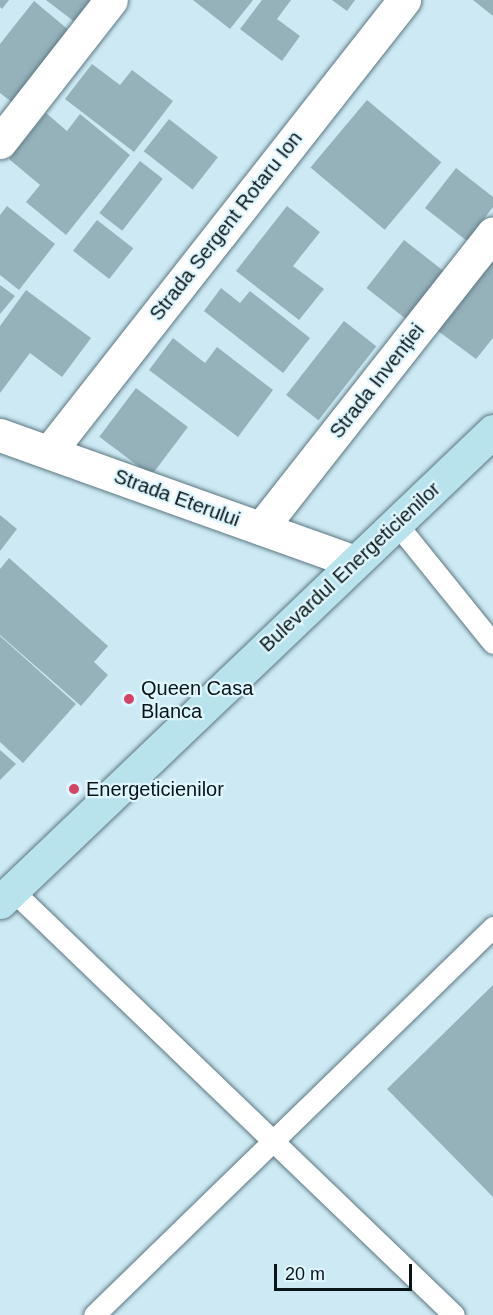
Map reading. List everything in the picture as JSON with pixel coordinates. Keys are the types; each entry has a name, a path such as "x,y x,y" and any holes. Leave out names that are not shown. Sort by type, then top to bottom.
{"street":[{"path":"0,142 111,0"},
{"name":"Strada Sergent Rotaru Ion","path":"48,452 404,0"},
{"name":"Strada Invenției","path":"261,528 493,233"},
{"name":"Bulevardul Energeticienilor","path":"6,896 493,431"},
{"name":"Strada Eterului","path":"0,435 354,562"}],"lane":[{"path":"396,523 493,643"},
{"path":"6,896 272,1141 454,1315"},
{"path":"94,1315 493,927"}],"building":[{"path":"0,0 9,0 2,9 0,7"},
{"path":"46,0 93,0 76,23"},
{"path":"193,0 253,0 230,29"},
{"path":"262,0 291,0 277,19 300,36 282,61 240,29"},
{"path":"332,0 355,0 347,11"},
{"path":"473,0 493,0 493,16"},
{"path":"34,1 71,32 13,103 0,93 0,44"},
{"path":"92,64 120,85 132,70 173,101 134,152 65,99"},
{"path":"367,100 441,162 385,230 310,167"},
{"path":"46,113 67,131 80,114 130,155 66,235 26,202 40,185 9,159"},
{"path":"169,119 218,157 193,189 144,151"},
{"path":"140,161 163,179 122,231 99,213"},
{"path":"456,168 493,197 493,207 467,241 425,208"},
{"path":"7,206 55,244 19,290 0,275 0,215"},
{"path":"287,206 320,232 293,266 324,289 299,320 236,271"},
{"path":"97,220 133,248 109,279 73,251"},
{"path":"404,240 444,271 407,319 366,288"},
{"path":"493,262 493,338 476,359 438,331"},
{"path":"0,285 15,296 0,314"},
{"path":"221,288 240,303 250,291 310,338 283,373 204,311"},
{"path":"26,290 91,338 62,377 30,353 0,393 0,326"},
{"path":"344,321 376,346 318,420 286,395"},
{"path":"173,338 205,363 217,347 273,390 238,437 149,370"},
{"path":"136,388 188,427 151,476 99,437"},
{"path":"0,515 17,529 0,551"},
{"path":"9,558 108,646 94,662 108,675 81,706 0,635 0,569"},
{"path":"0,636 76,704 23,763 0,742"},
{"path":"0,750 16,764 0,780"},
{"path":"493,985 493,1197 387,1089"}],"place":[{"name":"Queen Casa Blanca","path":"129,699"},
{"name":"Energeticienilor","path":"74,789"}]}
